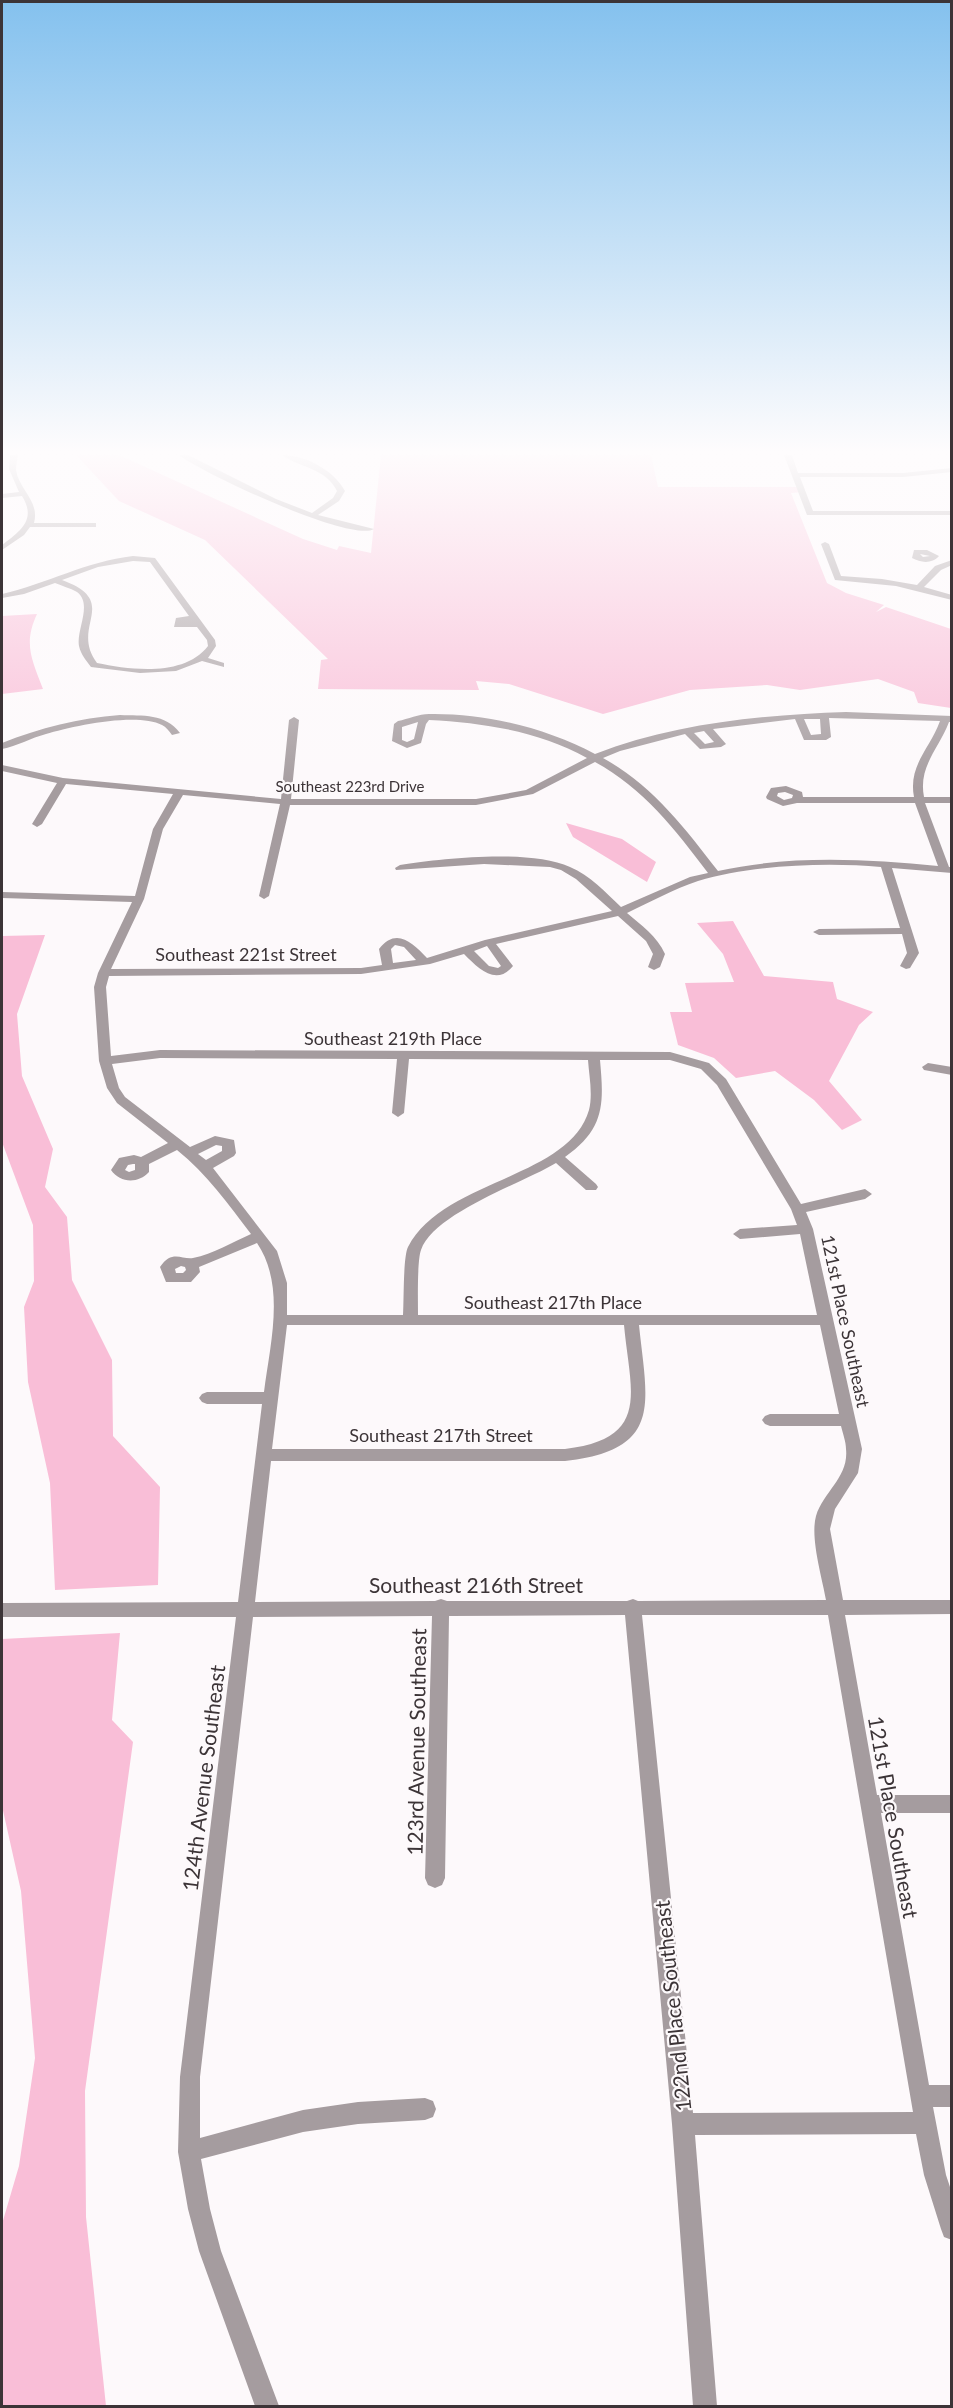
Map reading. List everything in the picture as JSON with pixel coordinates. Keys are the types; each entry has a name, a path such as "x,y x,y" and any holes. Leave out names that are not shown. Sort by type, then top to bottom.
{"street":[{"path":"2,596 57,581 87,567"},
{"path":"156,567 197,621 212,646 203,659"},
{"path":"834,567 838,578 920,586 951,598"},
{"path":"920,586 943,567"},
{"path":"57,581 79,590 89,601 90,607 82,635 86,654 94,665 126,670 169,669 203,659 221,665"},
{"path":"798,716 807,738 822,739 826,737 824,715"},
{"name":"Southeast 223rd Drive","path":"2,768 63,781 286,802 498,800 529,792 594,758 618,749 687,731 798,716 949,719"},
{"path":"427,717 471,718 496,723 550,738 594,758 626,778 660,806 715,874"},
{"path":"2,746 58,727 108,718 160,721 168,724 175,733"},
{"path":"948,870 916,787 918,771 949,719"},
{"path":"264,896 286,802 294,720"},
{"path":"687,731 703,747 721,744 707,728"},
{"path":"37,824 63,781"},
{"name":"124th Avenue Southeast","path":"179,793 158,829 139,899 104,972 99,998 105,1061 113,1088 121,1100 205,1167 270,1251 280,1282 280,1320 190,2077 189,2152 210,2251 267,2406"},
{"path":"797,800 951,800"},
{"path":"400,868 449,862 555,865 572,872 620,912 658,949 659,954 654,967"},
{"name":"Southeast 221st Street","path":"104,972 346,972 388,968 424,962 489,942 620,912 671,887 715,874 776,864 886,865 948,870"},
{"path":"886,865 913,953 906,966"},
{"path":"2,895 139,899"},
{"path":"819,932 906,930"},
{"path":"388,968 385,949 392,941 408,944 424,962"},
{"path":"466,949 485,969 501,972 507,966 489,942"},
{"name":"Southeast 219th Place","path":"105,1061 160,1054 682,1058"},
{"path":"410,1320 414,1249 426,1229 435,1221 556,1156 583,1134 595,1111 594,1056"},
{"path":"398,1113 403,1057"},
{"name":"121st Place Southeast","path":"682,1058 705,1065 722,1082 798,1209 806,1230 854,1449 853,1471 829,1503 823,1515 822,1529 920,2096 935,2175 951,2229"},
{"path":"928,1066 951,1071"},
{"path":"142,1162 215,1140 229,1143 229,1153 205,1167"},
{"path":"556,1156 591,1187"},
{"path":"798,1209 865,1194"},
{"name":"121st Place Southeast","path":"740,1234 806,1230"},
{"path":"192,1264 260,1236"},
{"name":"Southeast 217th Place","path":"280,1320 631,1322 826,1320"},
{"name":"Southeast 217th Street","path":"264,1455 565,1455 589,1453 616,1442 632,1426 639,1403 631,1322"},
{"path":"207,1398 270,1398"},
{"name":"121st Place Southeast","path":"770,1420 847,1420"},
{"name":"Southeast 216th Street","path":"2,1610 441,1606 951,1606"},
{"name":"123rd Avenue Southeast","path":"435,1878 441,1606"},
{"name":"122nd Place Southeast","path":"633,1606 683,2124 705,2406"},
{"path":"869,1804 951,1803"},
{"path":"920,2096 951,2096"},
{"path":"189,2152 303,2121 358,2113 425,2109"},
{"path":"683,2124 925,2123"}],"shaded area":[{"path":"233,567 821,567 827,583 846,593 884,605 876,612 886,607 951,629 951,708 918,703 914,692 878,679 800,690 767,685 690,690 603,714 509,684 476,681 479,690 318,689 321,660 328,659"},
{"path":"37,614 30,634 30,643 43,689 2,694 2,616"},
{"path":"566,823 622,839 656,862 647,882 573,837"},
{"path":"733,921 764,976 833,982 837,999 873,1012 859,1025 829,1081 862,1120 842,1130 814,1100 775,1071 736,1078 714,1058 678,1045 670,1012 692,1012 685,983 734,982 723,954 697,923"},
{"path":"45,935 17,1014 22,1076 53,1149 45,1187 67,1217 72,1280 112,1360 113,1436 160,1487 158,1585 55,1590 50,1483 28,1382 24,1307 34,1281 33,1225 2,1142 2,936"},
{"path":"120,1633 112,1720 133,1742 85,2091 86,2217 106,2406 2,2406 2,2224 19,2166 35,2058 21,1891 2,1806 2,1639"}]}
